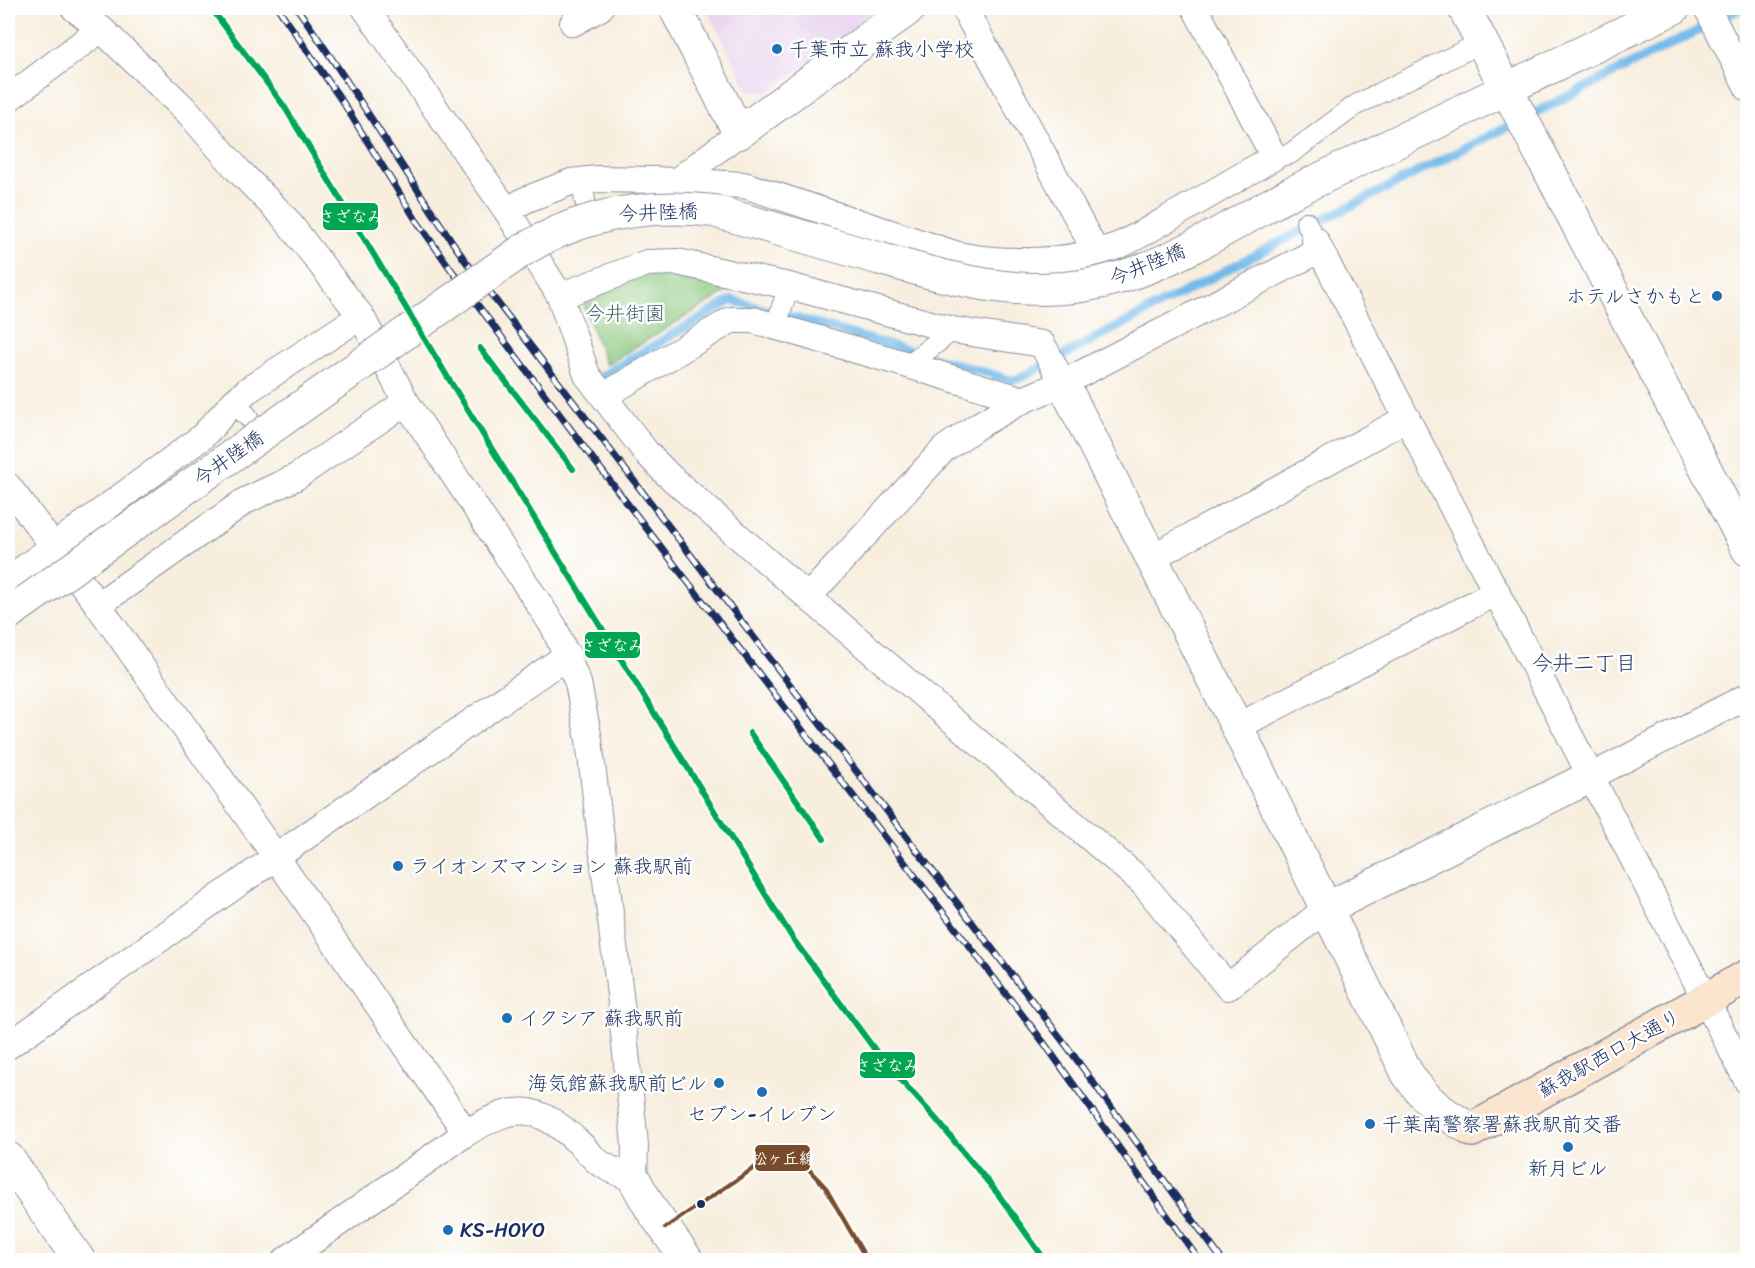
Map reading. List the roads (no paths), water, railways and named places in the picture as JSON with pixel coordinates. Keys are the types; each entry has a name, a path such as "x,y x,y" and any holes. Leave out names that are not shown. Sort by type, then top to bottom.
{"main road":[{"name":"蘇我駅西口大通り","path":"1472,1130 1748,976"}],"street":[{"path":"74,8 101,29 189,113 237,169 285,218 362,316 406,402 554,627 568,655 578,683 589,740 621,1003 634,1145 634,1179 651,1209 687,1260"},
{"path":"365,8 507,211 560,296 587,375 646,452 808,597 1142,882 1228,987 1327,908 1748,696"},
{"path":"573,23 600,8"},
{"path":"675,8 739,133"},
{"path":"678,180 910,8"},
{"path":"964,8 1096,252"},
{"path":"1195,8 1274,157"},
{"path":"1464,8 1748,550"},
{"name":"今井陸橋","path":"8,614 523,250 544,237 576,224 630,210 684,207 714,211 931,273 998,288 1060,290 1099,283 1150,267 1291,192 1674,8"},
{"path":"1707,8 1748,88"},
{"path":"8,99 101,29"},
{"path":"507,211 525,200 571,182 584,191 678,180 744,185 958,255 978,259 1035,260 1096,252 1141,234 1274,157 1290,154 1356,105 1482,42"},
{"path":"808,597 944,449 979,425 1023,400 1063,383 1313,237 1748,1082"},
{"path":"560,296 620,265 677,262 789,286 953,330 1042,344 1237,727 1407,1073 1421,1094 1438,1110 1472,1130"},
{"path":"775,328 789,286"},
{"path":"8,580 241,409 248,390 362,316"},
{"path":"604,396 731,320 753,320 908,364 1023,400"},
{"path":"908,364 953,330"},
{"path":"98,605 245,501 406,402"},
{"path":"1151,558 1407,418"},
{"path":"8,486 98,605 276,857 466,1133"},
{"path":"1237,727 1497,592"},
{"path":"8,1046 568,655"},
{"path":"286,1260 466,1133 492,1117 507,1112 525,1112 557,1124 598,1162 634,1179"},
{"path":"8,1158 78,1260"}],"waterway":[{"path":"602,376 732,300 1012,380 1020,378 1295,234 1743,8"}],"railway":[{"path":"278,8 344,104 416,220 450,268 593,459 1044,1043 1199,1260"},
{"path":"297,8 464,259 1066,1045 1222,1260"}],"place":[{"name":"千葉市立 蘇我小学校","path":"777,49"},
{"name":"ホテルさかもと","path":"1717,296"},
{"name":"ライオンズマンション 蘇我駅前","path":"398,866"},
{"name":"イクシア 蘇我駅前","path":"507,1018"},
{"name":"海気館蘇我駅前ビル","path":"719,1083"},
{"name":"セブン-イレブン","path":"762,1092"},
{"name":"千葉南警察署蘇我駅前交番","path":"1370,1124"},
{"name":"新月ビル","path":"1568,1147"},
{"name":"KS-HOYO","path":"448,1230"}],"district":[{"name":"今井二丁目","path":"1584,663"}],"park label":[{"name":"今井街園","path":"625,313"}]}
